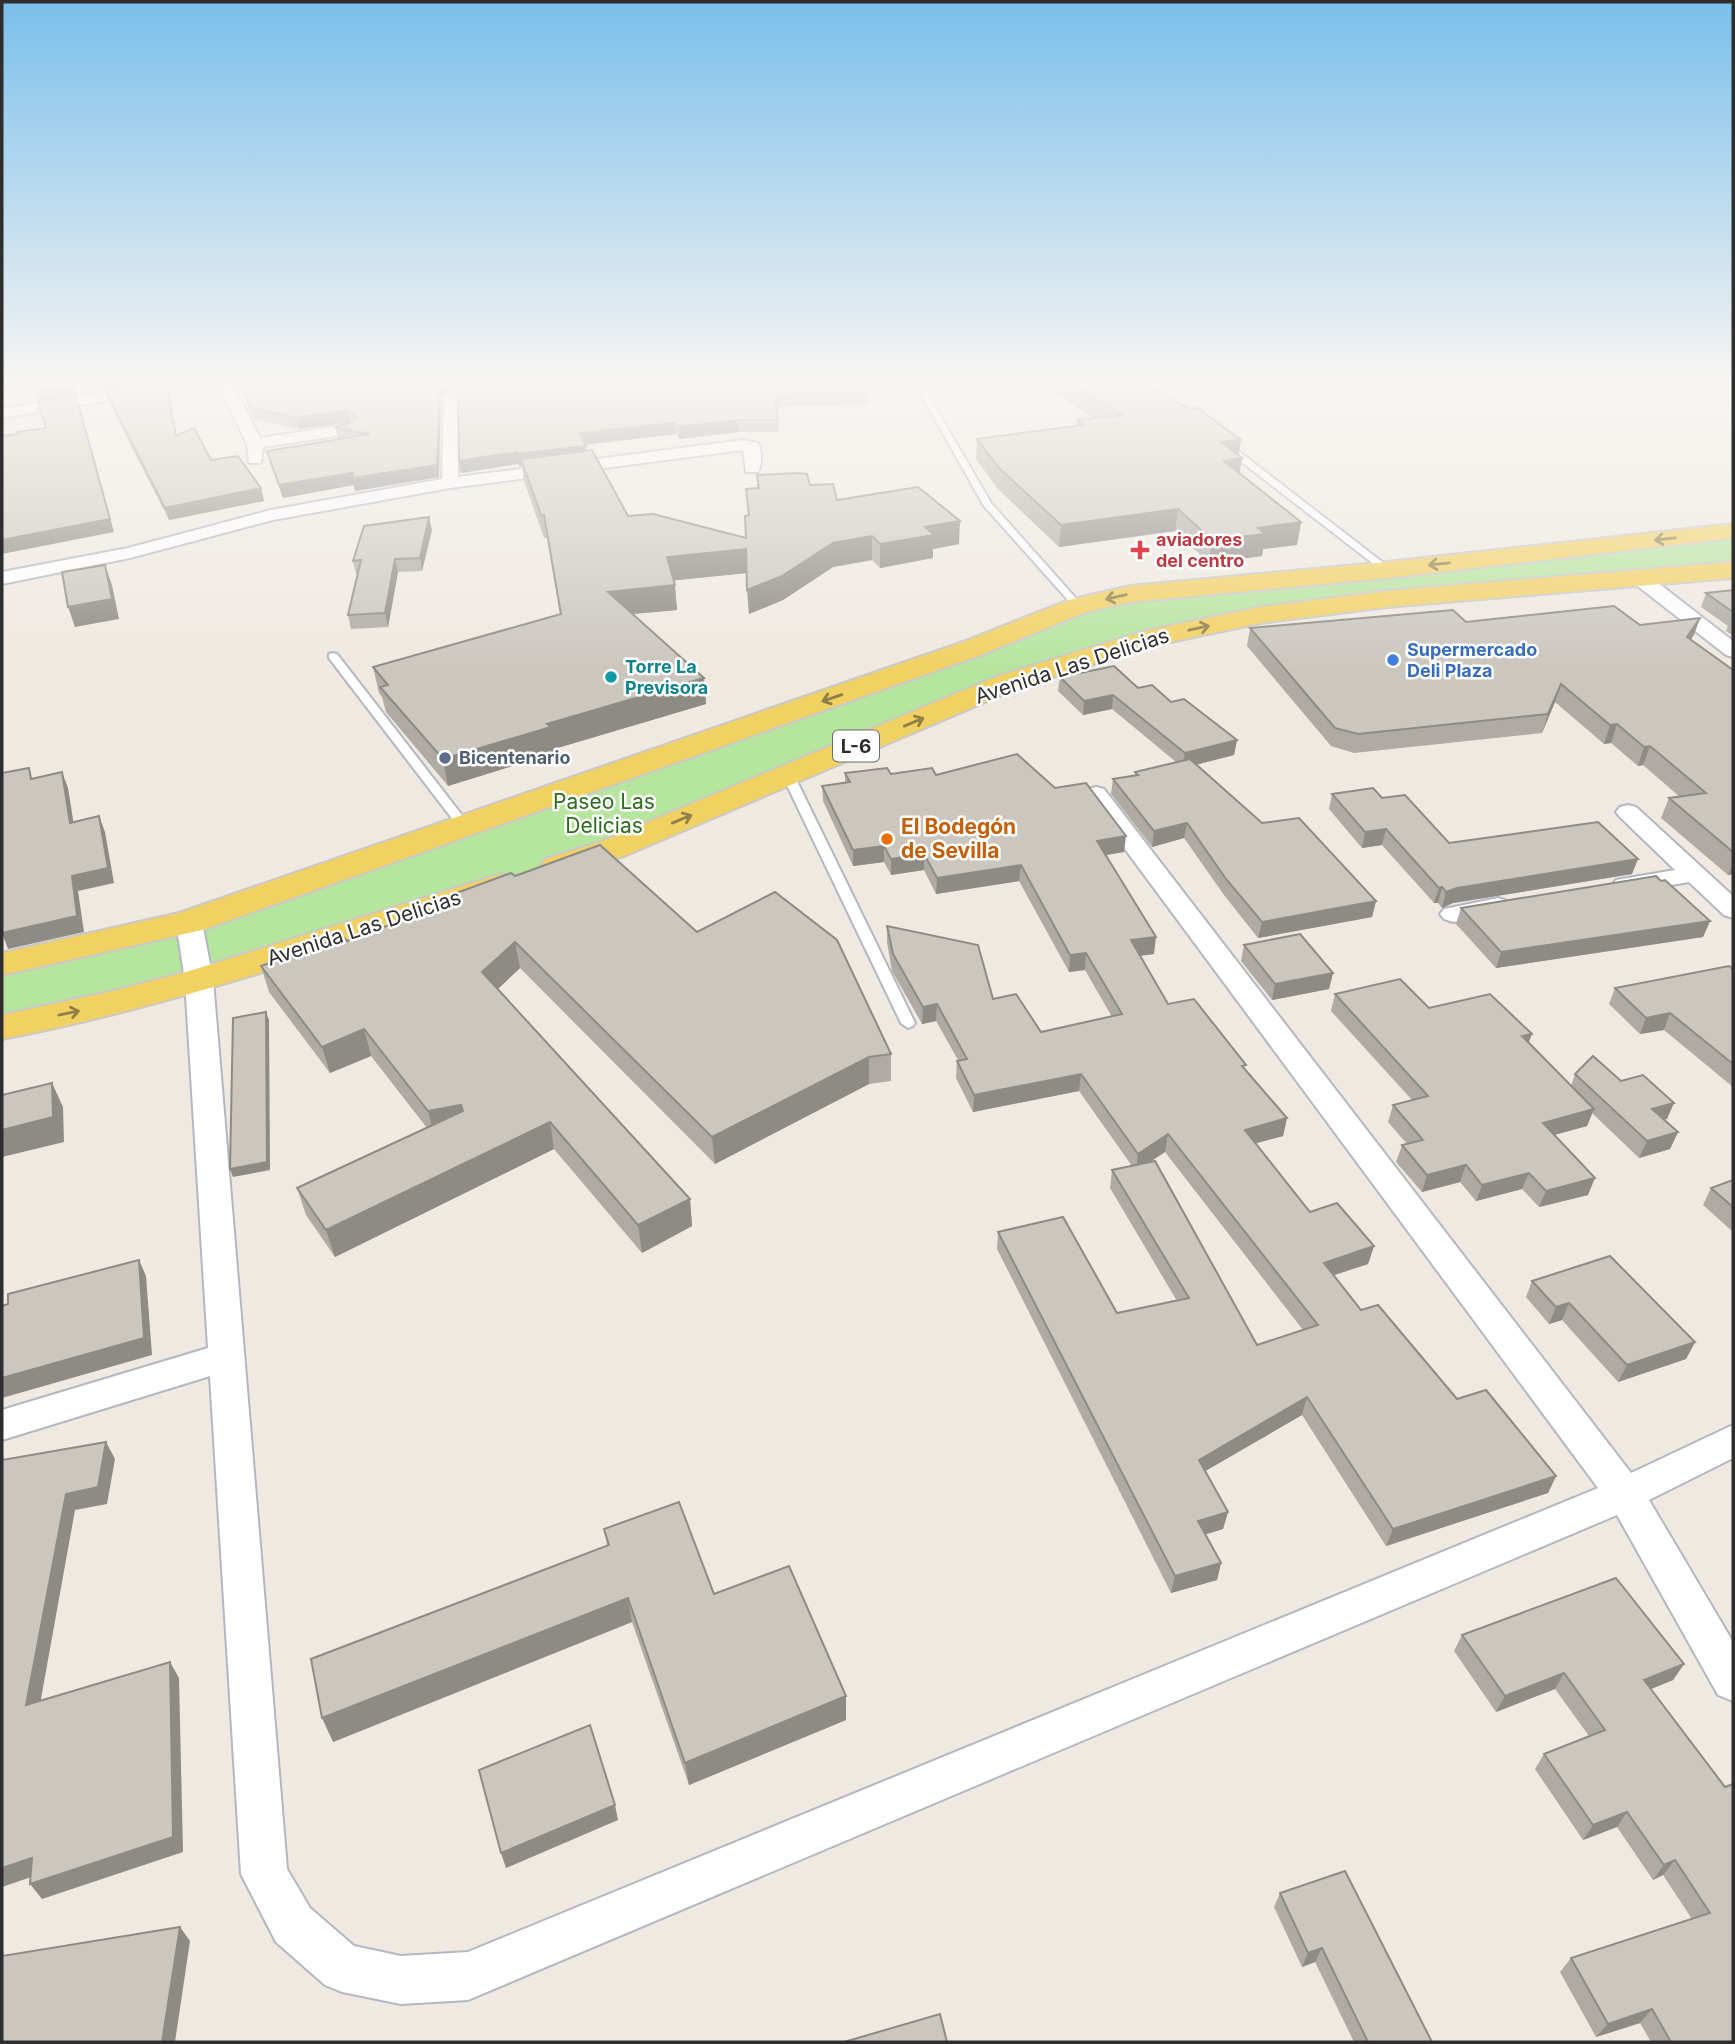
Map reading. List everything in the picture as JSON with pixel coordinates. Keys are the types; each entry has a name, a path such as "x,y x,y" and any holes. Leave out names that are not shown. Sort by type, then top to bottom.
{"main road":[{"name":"L-6","path":"2,964 189,922 973,648 1078,606 1130,594 1170,589 1387,570 1733,531"},
{"name":"Avenida Las Delicias","path":"2,1027 114,1003 200,980 612,849 1008,682 1145,639 1261,615 1387,599 1733,570"}],"street":[{"path":"2,578 130,553 271,515 478,479"},
{"path":"1637,576 1733,651"},
{"path":"1096,794 1625,1494 1733,1681"},
{"path":"1628,812 1733,910"},
{"path":"1600,889 1695,874"},
{"path":"1452,914 1520,903"},
{"path":"189,922 200,980 264,1874 293,1925 342,1968 401,1980 468,1976 1625,1494 1733,1441"},
{"path":"2,1425 226,1357"}],"lane":[{"path":"973,479 987,504 1078,606"},
{"path":"1270,479 1387,570"},
{"path":"333,656 464,826"},
{"path":"788,775 908,1023"}],"green space":[{"name":"Paseo Las Delicias","path":"1733,531 1733,570 1637,576 1264,615 1008,682 612,849 115,1003 2,1027 2,964 189,922 1078,606"}],"building":[{"path":"2,479 99,479 110,519 2,540"},
{"path":"150,479 255,479 261,488 165,508"},
{"path":"277,479 314,479 279,485"},
{"path":"528,479 608,479 628,516 653,514 746,538 745,516 749,515 746,489 759,488 758,479 808,479 810,485 833,484 837,500 918,487 960,521 925,527 934,535 880,544 872,536 833,543 782,576 747,590 746,549 667,557 675,585 608,592 704,678 547,724 551,727 443,759 380,687 388,685 373,667 561,614 544,515 541,515"},
{"path":"1011,479 1247,479 1301,522 1258,528 1265,534 1212,540 1178,509 1061,525"},
{"path":"429,517 420,558 395,559 385,613 348,615 361,560 353,561 364,526"},
{"path":"105,565 112,599 68,607 62,572"},
{"path":"1733,590 1733,612 1706,593"},
{"path":"1614,606 1640,625 1700,618 1687,637 1733,670 1733,852 1669,798 1706,793 1650,746 1644,747 1617,724 1610,725 1561,684 1548,714 1358,734 1335,728 1250,628 1453,610 1466,622"},
{"path":"1114,666 1138,688 1152,685 1171,702 1184,699 1237,740 1185,753 1113,695 1084,701 1060,677"},
{"path":"1017,754 1055,788 1086,783 1126,836 1097,841 1156,937 1131,940 1168,1004 1194,999 1246,1065 1242,1066 1287,1118 1245,1130 1310,1212 1337,1203 1374,1246 1324,1263 1361,1310 1378,1305 1457,1399 1486,1390 1556,1476 1393,1529 1307,1397 1199,1460 1228,1512 1198,1521 1221,1563 1175,1576 998,1232 1063,1217 1117,1313 1189,1298 1112,1170 1155,1161 1257,1345 1318,1325 1168,1134 1138,1154 1081,1074 974,1095 957,1061 967,1059 937,1004 923,1007 893,954 887,926 978,945 993,999 1016,994 1041,1032 1122,1014 1086,953 1070,955 1021,865 937,878 924,854 891,859 884,846 853,850 822,786 850,782 845,773 887,768 891,774 932,768 936,775"},
{"path":"1190,759 1262,823 1299,818 1376,901 1262,922 1226,879 1187,823 1154,831 1113,779 1138,775 1135,772"},
{"path":"29,768 31,779 62,772 70,823 99,816 108,868 72,876 77,916 2,933 2,773"},
{"path":"1373,788 1382,798 1405,795 1449,843 1598,822 1638,859 1446,892 1442,887 1439,888 1386,829 1365,832 1332,794"},
{"path":"600,845 697,932 775,892 837,940 891,1054 869,1057 712,1137 515,942 482,972 690,1199 638,1225 550,1122 326,1230 297,1188 463,1111 461,1105 428,1111 364,1029 322,1047 261,966 343,937 347,941 455,900 451,895 511,873 515,876"},
{"path":"1656,876 1661,881 1665,880 1710,921 1501,952 1461,908"},
{"path":"1300,934 1333,973 1275,984 1244,945"},
{"path":"1729,966 1733,969 1733,1064 1670,1013 1646,1018 1615,988"},
{"path":"1400,979 1429,1008 1490,994 1532,1034 1522,1036 1594,1109 1543,1123 1595,1178 1546,1191 1529,1173 1482,1185 1466,1165 1427,1175 1402,1145 1423,1140 1393,1105 1428,1096 1335,994"},
{"path":"266,1012 267,1162 230,1169 233,1018"},
{"path":"1593,1056 1621,1081 1643,1075 1674,1103 1652,1109 1678,1132 1647,1141 1575,1074"},
{"path":"52,1083 53,1117 2,1130 2,1095"},
{"path":"1733,1180 1733,1207 1711,1188"},
{"path":"1610,1256 1695,1342 1627,1365 1569,1303 1556,1307 1532,1281"},
{"path":"139,1260 144,1338 2,1378 2,1306 8,1304 8,1294"},
{"path":"106,1442 98,1487 66,1494 26,1705 170,1662 173,1837 30,1884 32,1858 2,1868 2,1460"},
{"path":"679,1502 714,1594 789,1566 846,1696 685,1763 628,1598 322,1718 311,1659 609,1545 604,1529"},
{"path":"1616,1578 1684,1664 1644,1680 1725,1787 1733,1784 1733,2042 1671,2042 1652,2009 1608,2024 1571,1958 1710,1913 1675,1860 1664,1865 1627,1812 1593,1825 1544,1754 1605,1730 1564,1673 1505,1696 1462,1635"},
{"path":"590,1725 615,1805 501,1853 479,1770"},
{"path":"1345,1871 1432,2042 1368,2042 1322,1948 1308,1953 1280,1893"},
{"path":"180,1927 162,2042 2,2042 2,1956"},
{"path":"940,2014 947,2042 844,2042"}],"place":[{"name":"aviadores del centro","path":"1140,550"},
{"name":"Supermercado Deli Plaza","path":"1393,660"},
{"name":"Torre La Previsora","path":"611,677"},
{"name":"Bicentenario","path":"445,758"},
{"name":"El Bodegón de Sevilla","path":"887,839"}]}
